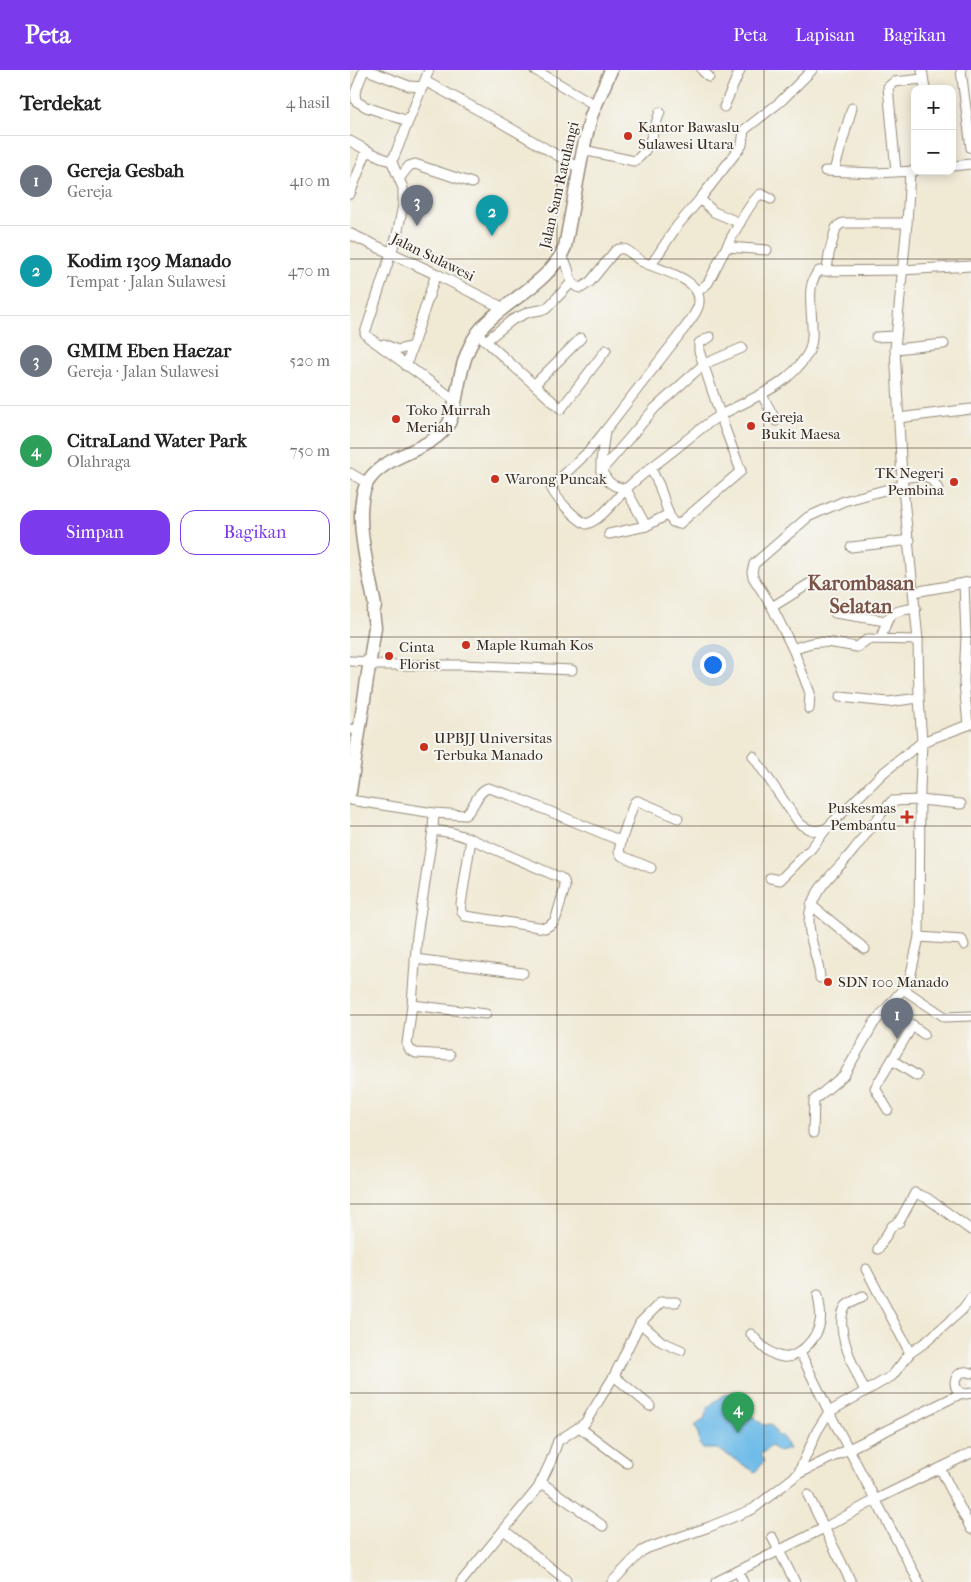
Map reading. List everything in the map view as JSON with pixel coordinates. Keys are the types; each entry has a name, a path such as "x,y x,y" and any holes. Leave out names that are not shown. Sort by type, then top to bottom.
{"highway":[{"name":"Jalan Sam Ratulangi","path":"350,792 355,729 375,627 373,612 375,606 360,510 367,483 383,466 437,437 446,429 452,417 466,351 482,337 502,308 545,276 560,258 566,238 583,150 595,105 611,70"}],"main road":[{"name":"Jalan Sulawesi","path":"350,234 391,252 502,308"}],"street":[{"path":"408,121 366,107 356,101 355,93 366,70 409,86 424,84 500,122 579,168"},
{"path":"390,160 394,157 429,70"},
{"path":"535,70 595,105"},
{"path":"724,107 740,70"},
{"path":"651,266 671,234 742,145 744,130 780,102 812,70"},
{"path":"961,70 971,148"},
{"path":"896,171 888,86 894,82 922,74"},
{"path":"852,108 830,171 876,173 911,171"},
{"path":"583,150 631,161 638,159 648,144 660,112"},
{"path":"350,142 390,160"},
{"path":"350,194 362,159 365,154 370,152"},
{"path":"367,333 397,235 403,205 403,188 390,160"},
{"path":"399,178 409,166 415,164 472,183"},
{"path":"956,166 971,164"},
{"path":"814,1133 814,1100 844,1075 874,1023 904,989 910,978 919,937 922,742 918,640 903,482 895,349 912,175"},
{"path":"697,292 708,283 740,223 758,195 761,194 770,199"},
{"path":"700,199 714,212 740,223"},
{"path":"828,271 828,254 839,224 907,223"},
{"path":"728,246 767,250"},
{"path":"560,258 568,266 571,283 578,288 584,287 590,282 618,248 624,248 651,266 678,276 694,287 700,300 687,324 605,432 589,451 562,478 552,485 552,490 573,514 588,524 610,507 626,489 720,415 762,395 790,377 808,353 813,340 811,296 814,279 819,271 902,270 971,266"},
{"path":"406,366 436,274"},
{"path":"571,283 546,309 521,315 482,337 561,409 606,350"},
{"path":"367,333 396,350 413,346"},
{"path":"367,333 406,366 455,400"},
{"path":"876,336 896,336"},
{"path":"651,469 673,522 679,524 741,471 699,351 699,343 710,337"},
{"path":"535,384 582,338"},
{"path":"895,349 944,344"},
{"path":"601,471 655,408 704,364 742,348"},
{"path":"762,395 776,421"},
{"path":"898,418 971,409"},
{"path":"605,432 601,471 609,482 626,489 646,526"},
{"path":"350,473 367,483"},
{"path":"809,709 810,693 793,649 772,607 753,577 754,564 808,518 825,508 927,476 934,480 938,489"},
{"path":"609,534 646,526 669,514"},
{"path":"851,547 910,540"},
{"path":"772,607 812,582"},
{"path":"770,878 780,880 810,850 827,828 884,773 922,742 969,724 964,682 969,636 967,582 914,592"},
{"path":"881,639 886,621 892,613 916,608"},
{"path":"835,613 886,621"},
{"path":"793,649 807,643 820,641 857,648 868,639 918,640"},
{"path":"350,661 572,670"},
{"path":"840,697 888,702 919,698"},
{"path":"753,756 798,824 814,831 827,828"},
{"path":"350,800 434,813 465,815 470,811 482,790 488,788 510,795 621,841"},
{"path":"820,978 820,970 810,934 809,921 811,905 824,882 851,853 892,801 920,800 961,804"},
{"path":"651,868 622,856 619,850 634,804 636,801 678,818"},
{"path":"434,813 417,935 412,1005 407,1041 409,1048 416,1053 450,1055"},
{"path":"433,830 453,833 472,839 562,878 565,886 553,923 545,928 465,916 462,912 461,904 472,839"},
{"path":"811,905 865,948"},
{"path":"919,937 962,940 964,945"},
{"path":"415,959 523,973"},
{"path":"904,989 945,1017 971,1016"},
{"path":"412,1005 486,1014"},
{"path":"888,1008 924,1034"},
{"path":"888,1110 875,1088 913,1025"},
{"path":"892,1060 917,1076"},
{"path":"878,1249 892,1226 899,1222 915,1193 927,1198 971,1230"},
{"path":"866,1269 910,1353"},
{"path":"751,1334 764,1348 783,1357 792,1356 800,1352 813,1337 820,1324 821,1315 818,1295"},
{"path":"863,1296 848,1304 845,1308 843,1326 844,1342 865,1391"},
{"path":"798,1474 817,1431 829,1412 892,1376 910,1353 961,1311 971,1298"},
{"path":"466,1580 542,1483 558,1441 588,1418 614,1376 640,1323 661,1302 676,1302"},
{"path":"640,1323 662,1342 681,1350"},
{"path":"800,1352 829,1412 919,1582"},
{"path":"966,1393 956,1389 954,1382 958,1375 968,1373 971,1365"},
{"path":"614,1376 650,1406"},
{"path":"612,1582 642,1551 753,1508 798,1474 966,1393"},
{"path":"580,1426 627,1463"},
{"path":"716,1582 780,1551 875,1500 971,1454"},
{"path":"940,1468 971,1529"},
{"path":"542,1483 603,1526"},
{"path":"808,1495 851,1582"},
{"path":"504,1530 566,1580"},
{"path":"772,1537 794,1582"},
{"path":"738,1571 744,1582"}],"water":[{"path":"734,1392 743,1396 743,1405 746,1405 757,1420 764,1425 771,1424 778,1436 782,1436 789,1449 779,1452 771,1446 760,1455 764,1461 755,1472 718,1449 703,1449 695,1426 704,1419 708,1407 723,1395"}],"place":[{"name":"Kantor Bawaslu Sulawesi Utara","path":"628,136"},
{"name":"GMIM Eben Haezar","path":"417,226"},
{"name":"Kodim 1309 Manado","path":"492,236"},
{"name":"Toko Murrah Meriah","path":"396,419"},
{"name":"Gereja Bukit Maesa","path":"751,426"},
{"name":"Warong Puncak","path":"495,479"},
{"name":"TK Negeri Pembina","path":"954,482"},
{"name":"Maple Rumah Kos","path":"466,645"},
{"name":"Cinta Florist","path":"389,656"},
{"name":"UPBJJ Universitas Terbuka Manado","path":"424,747"},
{"name":"Puskesmas Pembantu","path":"907,817"},
{"name":"SDN 100 Manado","path":"828,982"},
{"name":"Gereja Gesbah","path":"897,1039"},
{"name":"CitraLand Water Park","path":"738,1433"}],"district":[{"name":"Karombasan Selatan","path":"861,594"}]}
